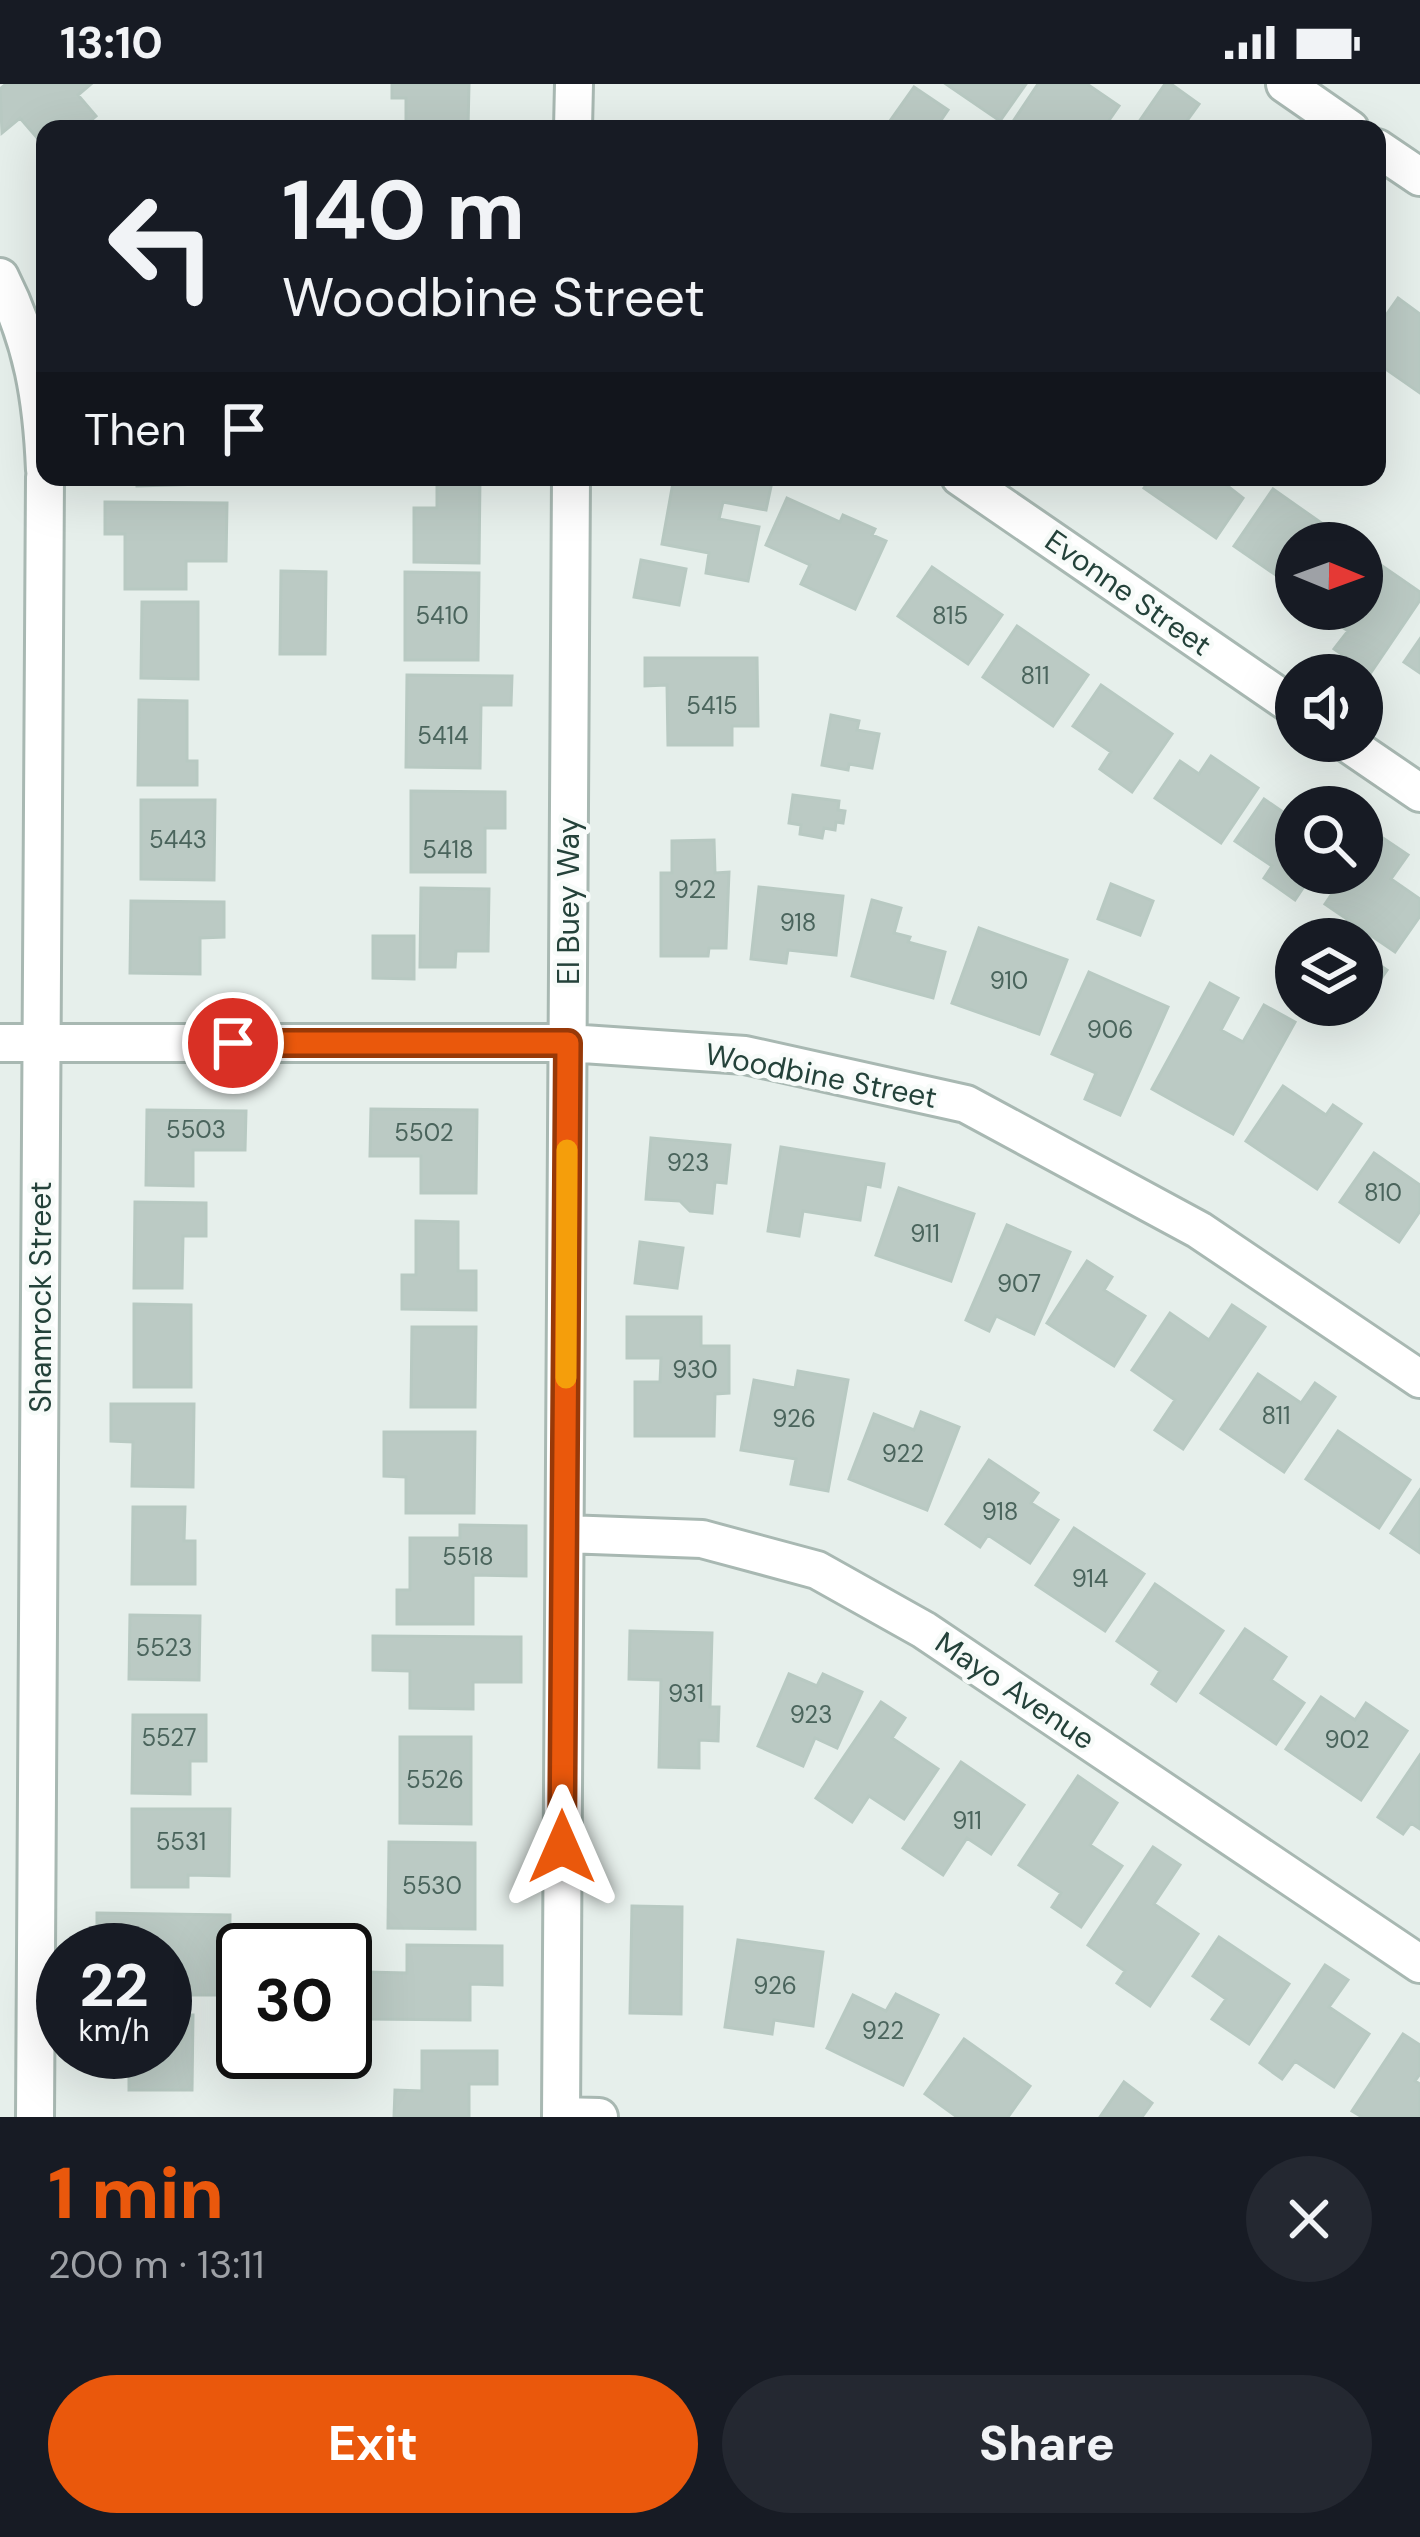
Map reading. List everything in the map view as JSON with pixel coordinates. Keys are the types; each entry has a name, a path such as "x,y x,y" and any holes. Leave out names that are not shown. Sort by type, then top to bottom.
{"street":[{"path":"574,84 574,120"},
{"path":"1285,84 1337,120"},
{"path":"1386,154 1420,177"},
{"name":"Shamrock Street","path":"0,278 16,310 36,379"},
{"name":"Shamrock Street","path":"35,2117 45,486"},
{"name":"El Buey Way","path":"561,2116 571,486"},
{"name":"Evonne Street","path":"973,486 1275,694"},
{"path":"1375,762 1420,793"},
{"name":"Woodbine Street","path":"0,1043 568,1043 745,1055 966,1104 1199,1230 1420,1379"},
{"name":"Mayo Avenue","path":"565,1534 702,1539 817,1570 924,1630 1420,1964"},
{"path":"561,2116 598,2117"}],"building":[{"path":"6,84 91,84 78,95 96,116 91,120 36,120 36,137 20,118 2,133 0,89"},
{"path":"392,84 469,84 468,120 406,120 406,98 392,98"},
{"path":"946,84 1026,84 999,120"},
{"path":"1038,84 1087,84 1119,106 1109,120 1014,120"},
{"path":"1165,84 1199,104 1187,120 1140,120"},
{"path":"914,87 948,110 941,120 891,120"},
{"path":"1398,298 1420,314 1420,393 1386,369 1386,315"},
{"path":"437,486 480,486 479,563 414,562 414,508 437,508"},
{"path":"672,486 771,486 766,510 723,502 719,519 759,527 748,581 706,573 709,553 662,544"},
{"path":"1228,486 1243,498 1216,538 1144,488"},
{"path":"1273,489 1320,522 1275,522 1275,574 1234,546"},
{"path":"787,498 840,522 843,515 875,529 872,535 886,541 855,609 801,584 810,565 766,545"},
{"path":"105,502 227,503 226,561 186,561 186,589 125,589 125,534 105,534"},
{"path":"641,560 686,569 679,605 634,597"},
{"path":"1383,566 1420,592 1420,600 1383,655 1341,654 1334,649 1348,631 1383,630"},
{"path":"932,567 1002,615 968,664 898,616"},
{"path":"281,571 326,572 325,654 280,654"},
{"path":"405,572 479,573 478,660 405,660"},
{"path":"142,602 198,602 198,679 141,678"},
{"path":"1017,626 1088,675 1053,726 983,677"},
{"path":"1420,639 1420,673 1404,662"},
{"path":"645,658 757,658 758,726 732,726 732,745 668,745 667,685 645,686"},
{"path":"407,675 512,676 511,705 481,705 480,768 406,767"},
{"path":"1101,685 1172,734 1132,792 1100,769 1111,752 1073,726"},
{"path":"139,700 187,701 187,761 197,761 197,785 138,785"},
{"path":"831,715 859,721 857,730 879,734 872,768 822,765"},
{"path":"1211,756 1258,788 1221,843 1155,798 1180,761 1199,774"},
{"path":"411,791 505,792 505,828 485,828 485,872 411,872"},
{"path":"793,795 839,801 838,810 845,811 843,823 836,822 835,830 824,828 822,838 800,834 801,825 789,823"},
{"path":"1264,799 1275,807 1275,886 1264,878 1272,866 1235,841"},
{"path":"141,800 215,800 214,880 141,879"},
{"path":"1383,838 1408,855 1391,879 1420,899 1420,916 1395,952 1383,944 1383,918 1345,918 1325,904 1332,894 1383,894"},
{"path":"714,840 715,873 729,872 726,948 709,948 708,956 661,956 661,873 672,873 672,841"},
{"path":"1111,884 1153,901 1140,935 1098,919"},
{"path":"759,887 843,896 836,955 788,950 786,963 751,959"},
{"path":"421,888 489,889 488,951 456,951 455,967 420,967"},
{"path":"872,900 901,908 894,933 945,952 933,998 852,976"},
{"path":"131,901 224,902 224,937 200,938 200,974 130,973"},
{"path":"979,928 1067,960 1039,1034 952,1003"},
{"path":"373,936 414,936 414,979 373,978"},
{"path":"1089,972 1168,1007 1120,1115 1085,1099 1096,1073 1052,1054"},
{"path":"1210,983 1238,998 1221,1030 1243,1042 1264,1005 1275,1011 1275,1026 1293,1026 1233,1134 1152,1089"},
{"path":"1283,1086 1326,1115 1333,1105 1361,1124 1317,1189 1246,1141"},
{"path":"371,1109 477,1110 476,1193 421,1193 421,1156 370,1156"},
{"path":"147,1110 246,1111 245,1150 193,1150 193,1186 146,1185"},
{"path":"651,1138 730,1145 726,1183 715,1182 712,1213 690,1211 680,1201 646,1199"},
{"path":"781,1147 884,1164 880,1187 866,1184 860,1220 803,1211 799,1236 768,1231"},
{"path":"1374,1153 1420,1185 1420,1211 1399,1242 1340,1202"},
{"path":"899,1188 974,1214 951,1281 876,1255"},
{"path":"135,1202 206,1203 206,1236 183,1236 182,1288 134,1288"},
{"path":"416,1221 458,1222 458,1271 476,1271 476,1310 402,1309 402,1275 416,1275"},
{"path":"1007,1225 1070,1252 1034,1334 996,1316 989,1331 966,1320"},
{"path":"640,1242 683,1248 677,1288 635,1283"},
{"path":"1087,1261 1112,1277 1104,1290 1145,1316 1114,1366 1047,1323"},
{"path":"134,1304 191,1305 191,1387 134,1387"},
{"path":"1232,1305 1265,1327 1183,1449 1155,1430 1175,1400 1132,1370 1170,1313 1209,1340"},
{"path":"627,1317 701,1317 701,1346 729,1346 729,1393 715,1394 714,1436 635,1436 635,1382 660,1382 661,1358 627,1358"},
{"path":"412,1327 476,1327 475,1407 411,1407"},
{"path":"798,1371 848,1380 828,1491 791,1484 796,1459 741,1450 754,1380 795,1388"},
{"path":"1258,1374 1301,1403 1315,1383 1335,1397 1284,1472 1221,1429"},
{"path":"111,1404 194,1404 193,1487 132,1486 133,1442 111,1441"},
{"path":"921,1412 959,1427 927,1510 849,1479 874,1414 914,1430"},
{"path":"1338,1431 1410,1480 1379,1528 1306,1479"},
{"path":"384,1432 475,1432 474,1513 406,1513 406,1477 384,1476"},
{"path":"989,1460 1038,1493 1031,1503 1058,1520 1030,1563 988,1535 980,1547 946,1524"},
{"path":"1420,1490 1420,1553 1391,1533"},
{"path":"133,1507 185,1507 184,1541 195,1541 195,1584 132,1584"},
{"path":"460,1525 526,1526 526,1576 473,1575 473,1624 397,1624 397,1590 410,1590 410,1538 460,1538"},
{"path":"1074,1528 1144,1574 1105,1631 1036,1585"},
{"path":"1155,1584 1223,1631 1176,1701 1152,1684 1160,1671 1117,1641"},
{"path":"130,1615 200,1616 199,1680 129,1679"},
{"path":"1245,1629 1286,1657 1271,1680 1304,1703 1276,1744 1201,1693"},
{"path":"630,1631 712,1633 710,1707 719,1707 718,1741 699,1740 699,1768 659,1767 661,1680 629,1679"},
{"path":"373,1636 521,1637 521,1682 473,1682 473,1709 410,1708 410,1671 373,1670"},
{"path":"789,1674 817,1686 823,1674 862,1692 837,1748 815,1738 803,1766 758,1746"},
{"path":"1321,1697 1355,1720 1366,1703 1407,1731 1361,1800 1286,1749"},
{"path":"881,1702 905,1718 892,1738 938,1769 904,1819 869,1796 852,1822 816,1798"},
{"path":"133,1715 206,1715 206,1761 190,1761 190,1794 132,1793"},
{"path":"400,1737 471,1737 471,1824 400,1823"},
{"path":"1420,1755 1420,1829 1411,1823 1403,1834 1378,1817"},
{"path":"961,1762 1024,1805 991,1854 967,1838 943,1875 903,1848"},
{"path":"1078,1776 1117,1803 1090,1845 1122,1866 1081,1927 1052,1907 1061,1893 1019,1865"},
{"path":"132,1809 230,1809 229,1876 188,1875 188,1887 132,1887"},
{"path":"389,1842 475,1843 475,1929 388,1928"},
{"path":"1153,1847 1180,1865 1154,1904 1198,1934 1150,2006 1117,1983 1125,1971 1088,1945"},
{"path":"632,1906 682,1907 681,2014 630,2013"},
{"path":"97,1913 230,1915 230,1923 216,1923 216,1995 192,1995 192,1923 97,1923"},
{"path":"1219,1937 1289,1984 1249,2044 1212,2019 1226,1999 1193,1976"},
{"path":"738,1940 823,1952 813,2026 774,2020 772,2034 725,2027"},
{"path":"407,1945 502,1946 502,1985 470,1984 470,2020 372,2019 372,1972 407,1973"},
{"path":"1325,1965 1348,1980 1329,2007 1369,2034 1334,2087 1295,2061 1282,2079 1260,2063"},
{"path":"896,1994 938,2015 903,2085 827,2048 853,1995 886,2011"},
{"path":"193,2015 192,2090 129,2090 129,2079 192,2079"},
{"path":"1403,2034 1420,2045 1420,2074 1415,2081 1420,2084 1420,2117 1362,2117 1352,2111"},
{"path":"964,2039 1030,2086 1008,2117 957,2117 925,2094"},
{"path":"422,2051 497,2051 497,2084 469,2084 469,2117 394,2117 395,2090 422,2091"},
{"path":"1124,2082 1152,2103 1142,2117 1100,2117"}],"slow traffic":[{"path":"566,1378 567,1150"}],"route":[{"path":"233,1043 568,1043 562,1847"}]}
